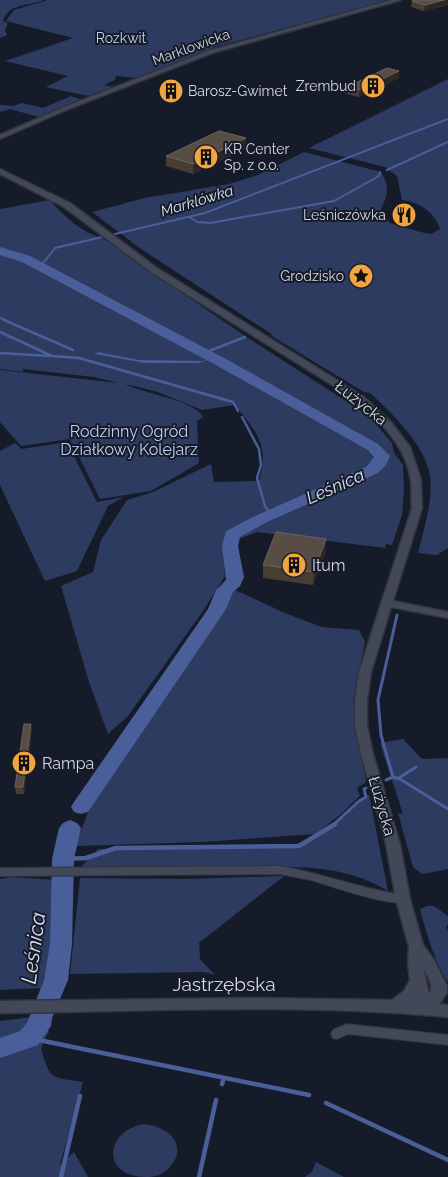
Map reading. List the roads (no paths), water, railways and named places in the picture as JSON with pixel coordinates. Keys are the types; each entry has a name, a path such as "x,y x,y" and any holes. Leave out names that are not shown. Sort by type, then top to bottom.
{"main road":[{"name":"Marklowicka","path":"0,137 64,109 210,52 398,0"},
{"name":"Łużycka","path":"0,170 67,205 175,284 343,387 380,415 397,433 410,459 416,480 417,508 365,672 361,700 362,726 367,754 393,844 403,899 416,947 414,965 417,982 427,1008"},
{"path":"387,603 448,615"},
{"name":"Łużycka","path":"416,947 429,964 443,990 427,1008"},
{"path":"395,1006 408,995 417,982"},
{"name":"Jastrzębska","path":"0,1007 103,1004 395,1006 448,1010"}],"street":[{"path":"0,872 42,870 280,870 317,877 355,891 403,899"},
{"path":"337,1034 347,1029 448,1040"}],"waterway":[{"name":"Marklówka","path":"40,267 55,248 205,213 448,119"},
{"path":"387,170 448,142"},
{"path":"191,218 197,222 210,223 334,201 379,176 380,172"},
{"name":"Leśnica","path":"0,251 26,259 219,361 373,447 382,456 380,462 372,470 261,519 232,535 230,546 235,577 234,582 225,590 217,609 81,807"},
{"path":"0,318 7,321"},
{"path":"4,320 73,350"},
{"path":"0,332 52,356 79,358 233,402 238,411"},
{"path":"204,353 245,337"},
{"path":"0,353 49,356"},
{"path":"242,417 259,449 261,465 257,478 265,506 271,515"},
{"path":"393,777 381,735 378,700 397,615"},
{"path":"399,778 416,767"},
{"path":"386,780 393,777"},
{"path":"393,777 400,779 448,809"},
{"path":"333,825 366,797 364,789 366,788"},
{"path":"63,859 86,858 116,848 299,846 335,824"},
{"name":"Leśnica","path":"0,1048 29,1038 39,1026 40,1018 56,980 61,944 63,859 70,828"},
{"path":"29,1038 309,1095"},
{"path":"222,1084 224,1078"},
{"path":"61,1177 80,1096"},
{"path":"199,1177 216,1100"},
{"path":"326,1103 448,1160"}],"place":[{"name":"Zrembud","path":"373,86"},
{"name":"Barosz-Gwimet","path":"171,91"},
{"name":"KR Center Sp. z o.o.","path":"206,157"},
{"name":"Leśniczówka","path":"404,215"},
{"name":"Grodzisko","path":"361,276"},
{"name":"Itum","path":"294,565"},
{"name":"Rampa","path":"24,763"}],"park label":[{"name":"Rozkwit","path":"121,38"},
{"name":"Rodzinny Ogród Działkowy Kolejarz","path":"129,440"}]}
